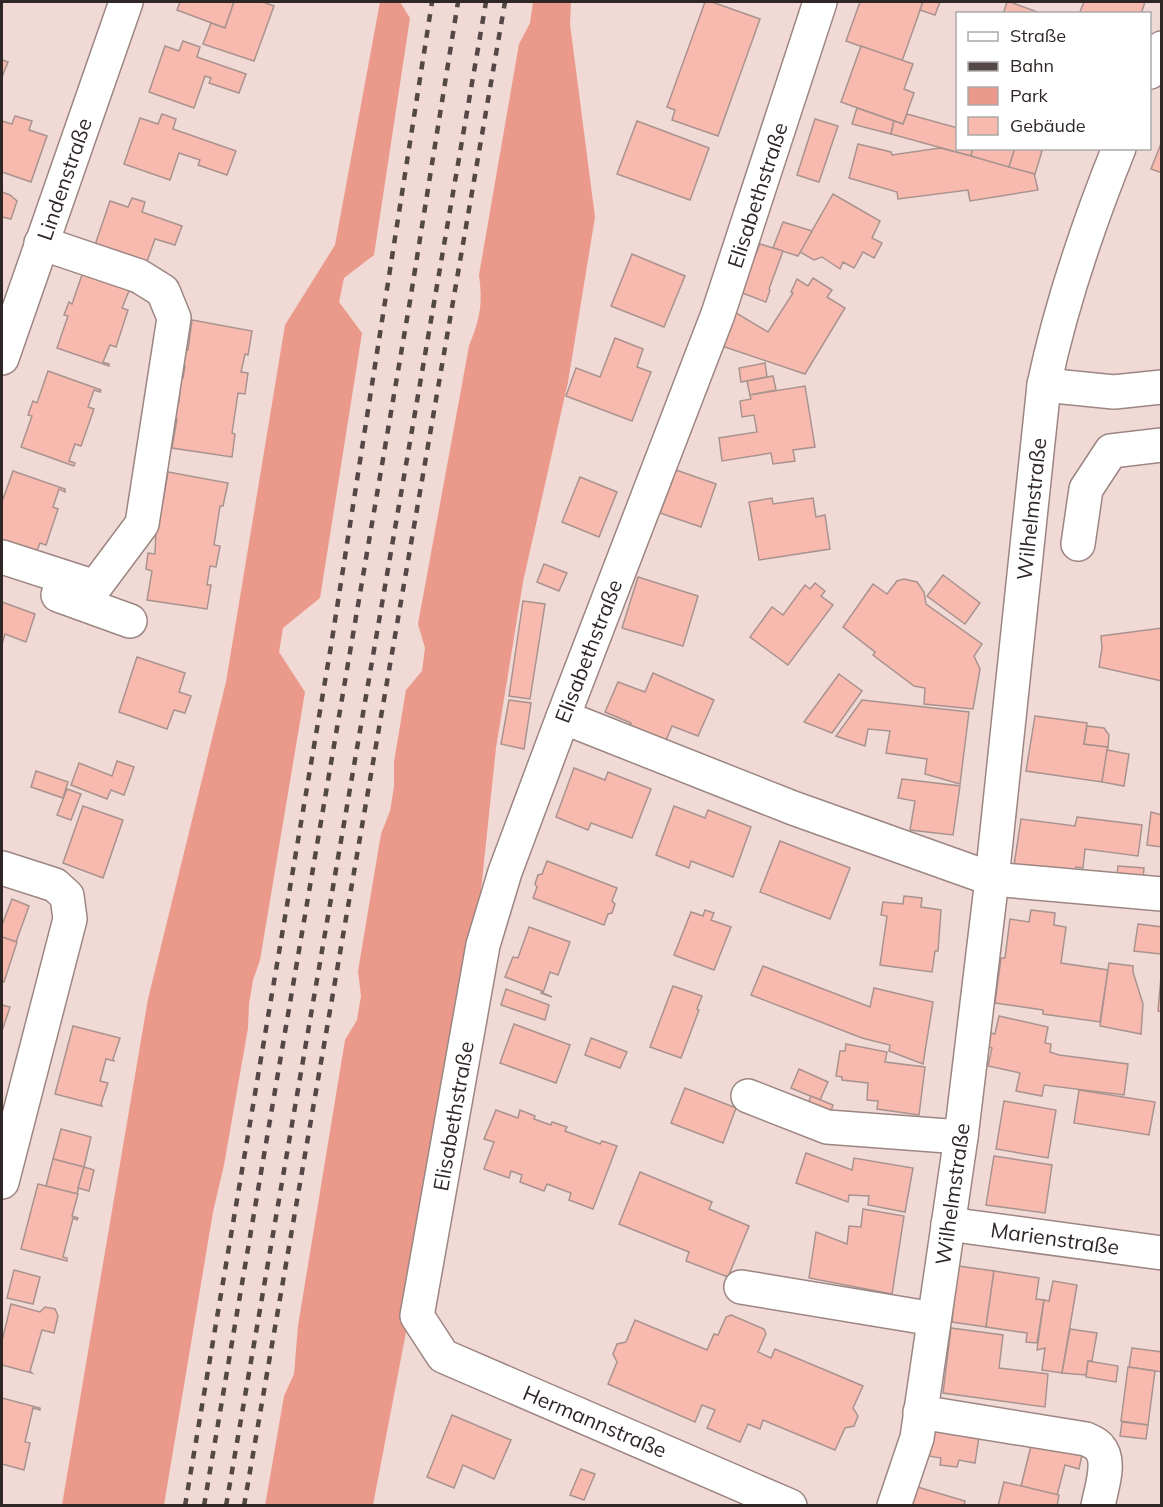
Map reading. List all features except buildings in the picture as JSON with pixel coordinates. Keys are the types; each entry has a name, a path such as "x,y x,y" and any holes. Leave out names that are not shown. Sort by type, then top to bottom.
{"street":[{"name":"Lindenstraße","path":"2,358 126,2"},
{"name":"Elisabethstraße","path":"417,1316 483,945 514,845 718,314 820,2"},
{"path":"1151,68 1161,48"},
{"name":"Wilhelmstraße","path":"894,1506 917,1438 961,1137 992,879 1044,385 1054,337 1104,164"},
{"path":"2,558 95,587 142,524 174,318 163,291 140,276 41,243"},
{"path":"1044,385 1114,392 1161,387"},
{"path":"1078,544 1086,489 1111,451 1161,445"},
{"path":"2,578 89,605 130,621"},
{"path":"563,717 793,808 992,879 1161,894"},
{"path":"2,868 55,885 67,896 70,920 2,1182"},
{"path":"748,1096 827,1127 961,1137"},
{"name":"Marienstraße","path":"948,1224 1161,1253"},
{"path":"741,1287 934,1319"},
{"name":"Hermannstraße","path":"417,1316 443,1356 790,1506"},
{"path":"920,1412 1086,1439 1099,1446 1105,1457 1105,1472 1098,1506"}],"green space":[{"path":"380,2 400,2 410,18 374,255 344,278 339,302 362,333 320,598 283,628 279,652 305,692 260,960 253,980 248,1028 224,1165 213,1212 164,1505 62,1505 148,999 226,682 285,325 335,245"},
{"path":"533,2 571,2 570,24 595,217 568,382 523,582 496,748 475,947 373,1505 265,1506 284,1396 294,1374 298,1326 345,1040 357,1020 361,996 358,971 381,834 390,811 394,787 394,762 406,690 422,671 425,648 418,624 469,346 480,311 479,275 519,44 530,23"}],"railway":[{"path":"185,1506 331,646 432,2"},
{"path":"204,1506 410,301 458,2"},
{"path":"226,1506 486,2"},
{"path":"244,1506 505,2"}]}
